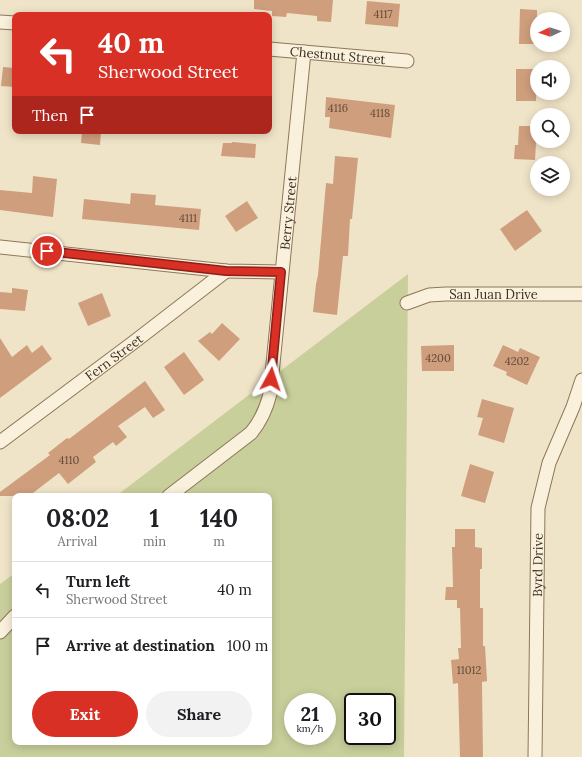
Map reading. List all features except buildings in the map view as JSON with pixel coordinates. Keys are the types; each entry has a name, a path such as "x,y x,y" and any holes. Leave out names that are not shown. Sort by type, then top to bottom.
{"street":[{"path":"0,22 12,23"},
{"name":"Chestnut Street","path":"272,49 407,61"},
{"name":"Berry Street","path":"173,493 251,433 262,418 270,394 304,52"},
{"path":"0,247 226,271 281,272"},
{"name":"Fern Street","path":"0,442 226,271"},
{"name":"San Juan Drive","path":"407,303 429,295 446,294 582,294"},
{"name":"Byrd Drive","path":"535,757 538,508 548,463 573,407 582,380"},
{"path":"0,632 12,619"}],"green space":[{"path":"408,274 404,757 0,757 0,584 12,575 12,745 272,745 272,493 120,493"}],"route":[{"path":"47,251 226,271 281,272 271,379"}]}
